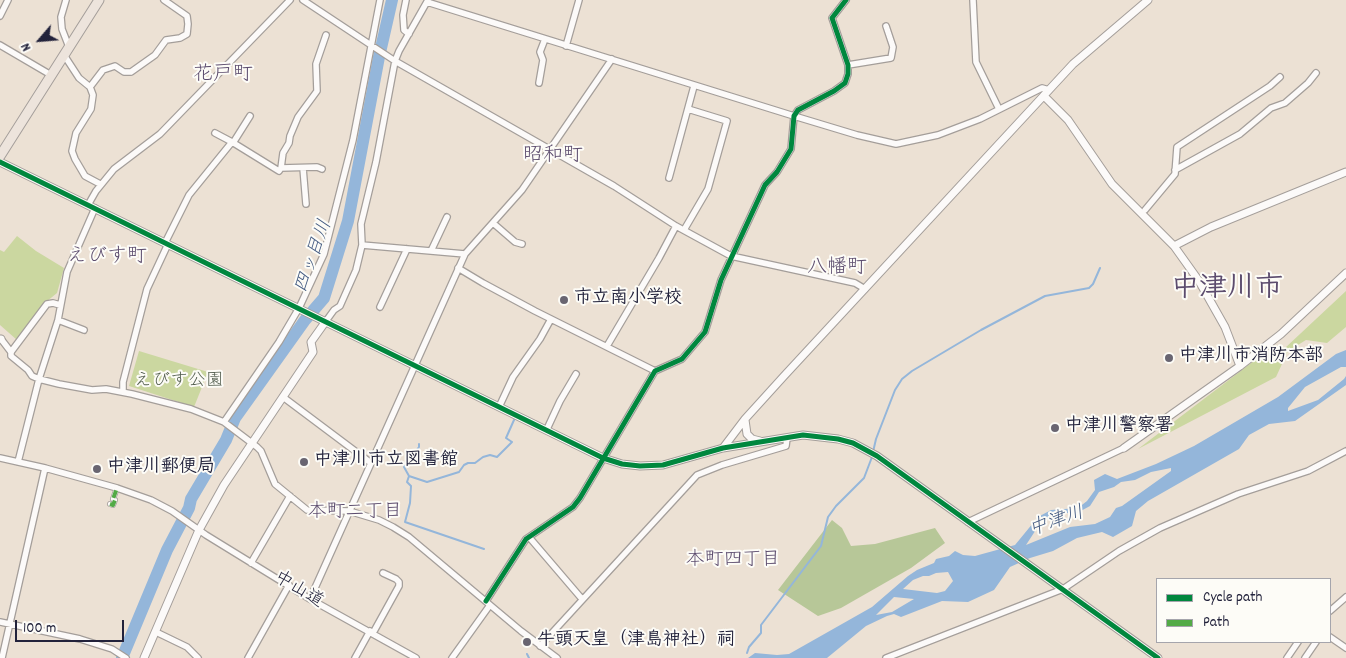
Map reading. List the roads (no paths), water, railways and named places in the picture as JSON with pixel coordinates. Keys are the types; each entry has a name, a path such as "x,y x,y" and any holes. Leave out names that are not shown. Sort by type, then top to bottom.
{"main road":[{"path":"0,156 98,0"}],"street":[{"path":"0,16 8,0"},
{"path":"66,0 62,16 62,29 67,51 80,78 94,95 91,109 76,133 72,151 74,159 85,176 100,184"},
{"path":"90,88 103,70 114,66 124,72 131,72 156,55 166,40 180,38 187,34 187,16 164,0"},
{"path":"18,462 39,379 58,320 67,272 100,184 114,169 160,134 290,0"},
{"path":"303,0 395,61 614,186 676,226 731,256 855,283 865,288"},
{"path":"225,424 302,309 324,254 352,149 380,0"},
{"path":"406,0 403,15 404,30 409,34"},
{"path":"566,46 579,0"},
{"path":"452,658 488,603 526,539 573,507 580,498 654,371 682,359 705,332 721,280 764,185 777,172 791,148 794,116 798,110 845,83 848,65 832,18 846,0"},
{"path":"973,0 976,62 999,109"},
{"path":"723,448 745,419 1046,92 1073,64 1148,0"},
{"path":"144,658 200,530 224,485 313,352 312,342 324,320 340,306 356,270 362,245 361,224 376,162 395,61 398,51 427,1 694,86 857,135 896,144 938,135 980,119 1042,88 1068,120 1112,184 1174,246 1204,289 1224,327 1240,366"},
{"path":"848,65 891,58 894,47 886,26"},
{"path":"281,168 283,153 289,143 298,117 317,91 316,64 326,35"},
{"path":"539,83 543,60 540,52 544,39"},
{"path":"0,45 51,75"},
{"path":"310,599 465,254 522,190 612,59"},
{"path":"1176,170 1240,134 1271,108 1285,103 1308,83 1316,73"},
{"path":"1146,210 1173,177 1176,170 1176,150 1181,143 1209,127 1270,86 1280,77"},
{"path":"669,178 694,86"},
{"path":"684,230 708,189 727,121 688,109"},
{"path":"123,392 123,382 144,296 189,195 232,143 250,116"},
{"path":"215,133 279,171 281,168 317,167 322,169"},
{"path":"0,162 603,458 622,464 640,466 664,465 723,448 803,435 820,436 853,443 877,456 1158,658"},
{"path":"303,168 306,204"},
{"path":"1174,246 1211,227 1346,172"},
{"path":"431,251 447,216"},
{"path":"493,223 515,242 522,244"},
{"path":"607,346 660,258 676,226"},
{"path":"362,245 465,254"},
{"path":"380,307 407,250"},
{"path":"458,268 551,319 654,371"},
{"path":"968,522 1124,448 1240,366 1281,334 1346,273"},
{"path":"11,352 47,304 54,303 60,305"},
{"path":"499,406 513,377 540,339 551,319"},
{"path":"58,320 84,330"},
{"path":"0,339 11,352 11,356 28,370 32,376 39,379 92,390 106,389 123,392 191,409 225,424 252,442 261,451 275,484 307,510 349,511 379,520 409,537 557,658"},
{"path":"547,429 560,400 576,374"},
{"path":"283,397 370,463"},
{"path":"745,419 748,434 752,439 760,442"},
{"path":"540,646 697,475 722,465 786,446 787,438"},
{"path":"886,658 1063,589 1119,551 1160,528 1238,494 1308,471 1346,451"},
{"path":"0,458 117,488 113,499 115,500 113,506 110,504"},
{"path":"2,658 45,468"},
{"name":"中山道","path":"117,488 151,500 176,514 310,599 416,658"},
{"path":"251,563 290,496"},
{"path":"529,537 582,599"},
{"path":"355,658 399,586 399,582 396,579 383,573"},
{"path":"248,658 289,585"},
{"path":"1331,610 1346,597"},
{"path":"0,622 80,639 116,651 126,658"},
{"path":"156,632 187,647 198,658"},
{"path":"1331,638 1346,648"},
{"path":"1287,658 1297,643"},
{"path":"1305,658 1315,643"}],"water":[{"path":"1346,350 1346,367 1341,367 1305,387 1288,408 1288,411 1318,400 1346,376 1346,385 1295,421 1269,424 1249,435 1239,449 1148,501 1136,511 1132,526 1113,537 1102,532 1077,538 1053,551 1030,558 1010,567 994,590 968,602 942,601 901,617 894,614 887,616 866,626 827,658 748,658 755,653 789,654 872,607 908,576 934,563 936,559 949,556 955,551 963,555 975,556 1015,545 1038,517 1051,510 1078,508 1087,501 1095,490 1094,480 1105,474 1117,479 1156,464 1194,446 1278,397 1336,354","holes":["1171,468 1171,471 1122,506 1116,508 1110,517 1095,524 1070,527 1026,545 1041,522 1055,513 1077,513 1090,506 1099,492 1114,487 1121,482 1135,480 1151,472","948,572 953,581 945,591 937,593 903,589 913,580 936,573","894,597 914,599 892,612 876,615"]}],"waterway":[{"name":"四ッ目川","path":"122,658 167,550 189,508 191,499 226,440 235,418 305,320 324,298 348,221 379,57 392,0"},
{"path":"873,452 876,439 895,390 902,379 912,371 981,330 1045,296 1089,288 1093,284 1100,268"},
{"path":"484,549 405,522 410,503 411,486 407,482 409,476 427,482 459,472 464,465 475,463 483,457 490,455 497,457 512,442 506,438 514,420"},
{"path":"409,476 404,467 419,447 419,444"},
{"path":"747,653 749,647 761,633 761,625 821,546 828,517 836,506 864,478 872,457"},
{"path":"554,635 559,639"},
{"path":"527,654 529,658"}],"place":[{"name":"市立南小学校","path":"564,300"},
{"name":"中津川市消防本部","path":"1169,358"},
{"name":"中津川警察署","path":"1055,428"},
{"name":"中津川市立図書館","path":"304,462"},
{"name":"中津川郵便局","path":"97,469"},
{"name":"牛頭天皇（津島神社）祠","path":"527,642"}],"district":[{"name":"花戸町","path":"223,76"},
{"name":"昭和町","path":"553,157"},
{"name":"えびす町","path":"107,258"},
{"name":"八幡町","path":"837,269"},
{"name":"中津川市","path":"1227,291"},
{"name":"本町二丁目","path":"355,513"},
{"name":"本町四丁目","path":"733,561"}],"park label":[{"name":"えびす公園","path":"179,383"}],"water label":[{"name":"中津川","path":"1057,523"}]}
